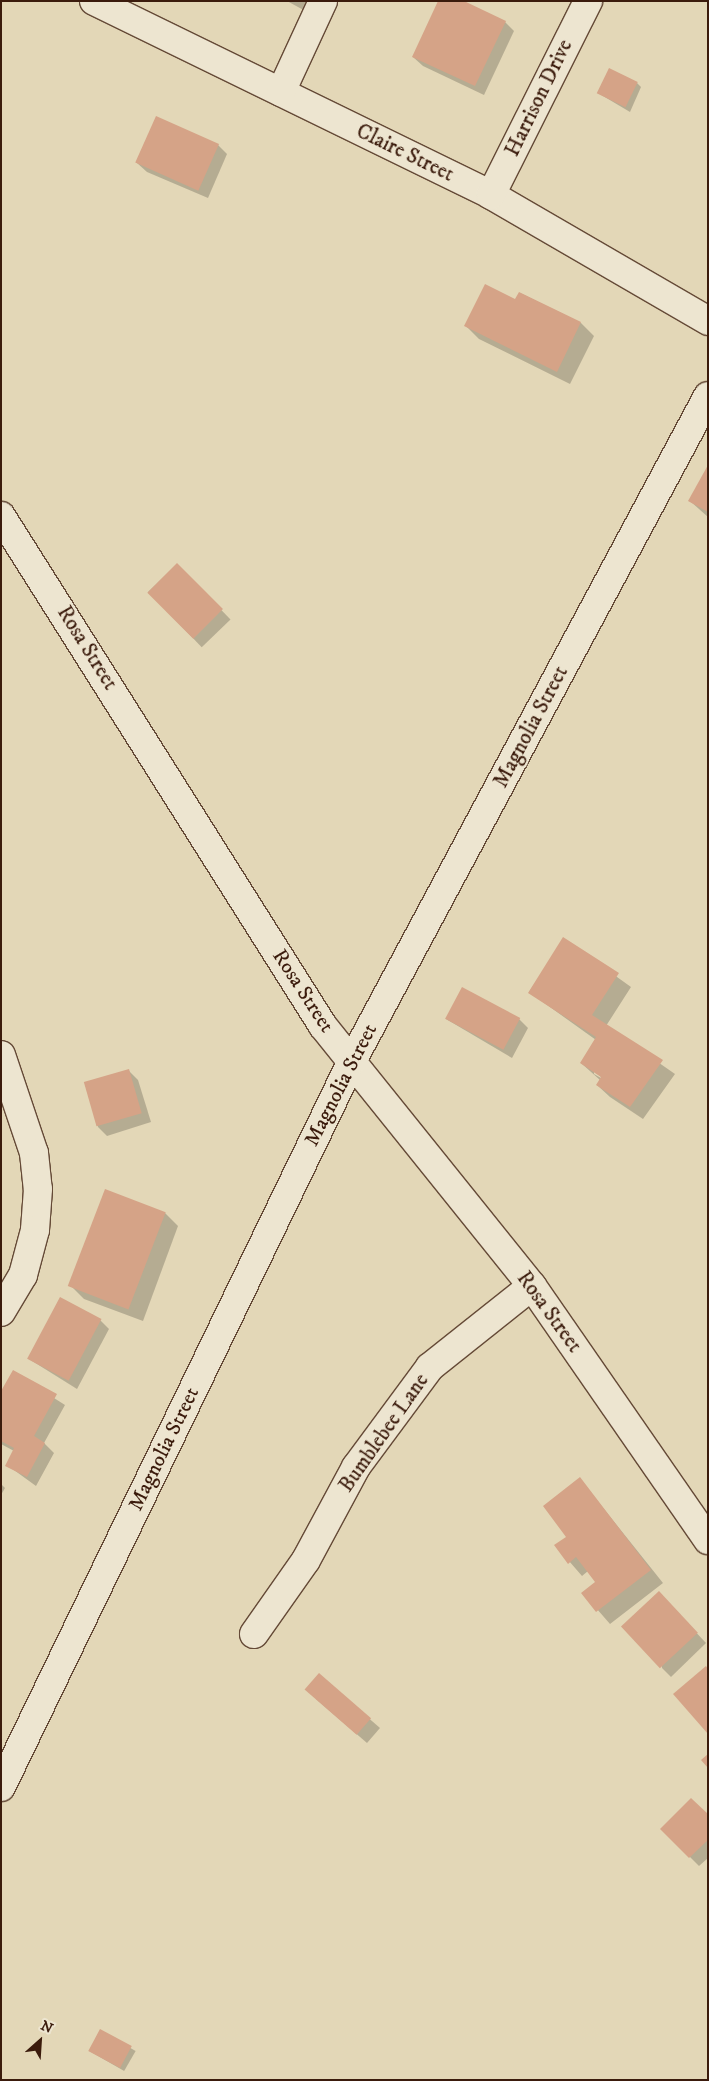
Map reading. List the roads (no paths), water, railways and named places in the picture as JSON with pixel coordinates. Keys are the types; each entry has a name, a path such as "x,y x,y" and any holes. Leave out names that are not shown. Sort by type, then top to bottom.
{"street":[{"name":"Claire Street","path":"94,1 491,195 708,321"},
{"path":"281,92 323,1"},
{"name":"Harrison Drive","path":"491,195 588,1"},
{"name":"Magnolia Street","path":"1,1786 352,1061 708,396"},
{"name":"Rosa Street","path":"1,516 323,1026 532,1286 708,1540"},
{"path":"1,1055 34,1153 38,1189 35,1230 23,1275 1,1312"},
{"name":"Bumblebee Lane","path":"254,1634 306,1560 356,1467 430,1367 532,1286"}]}
